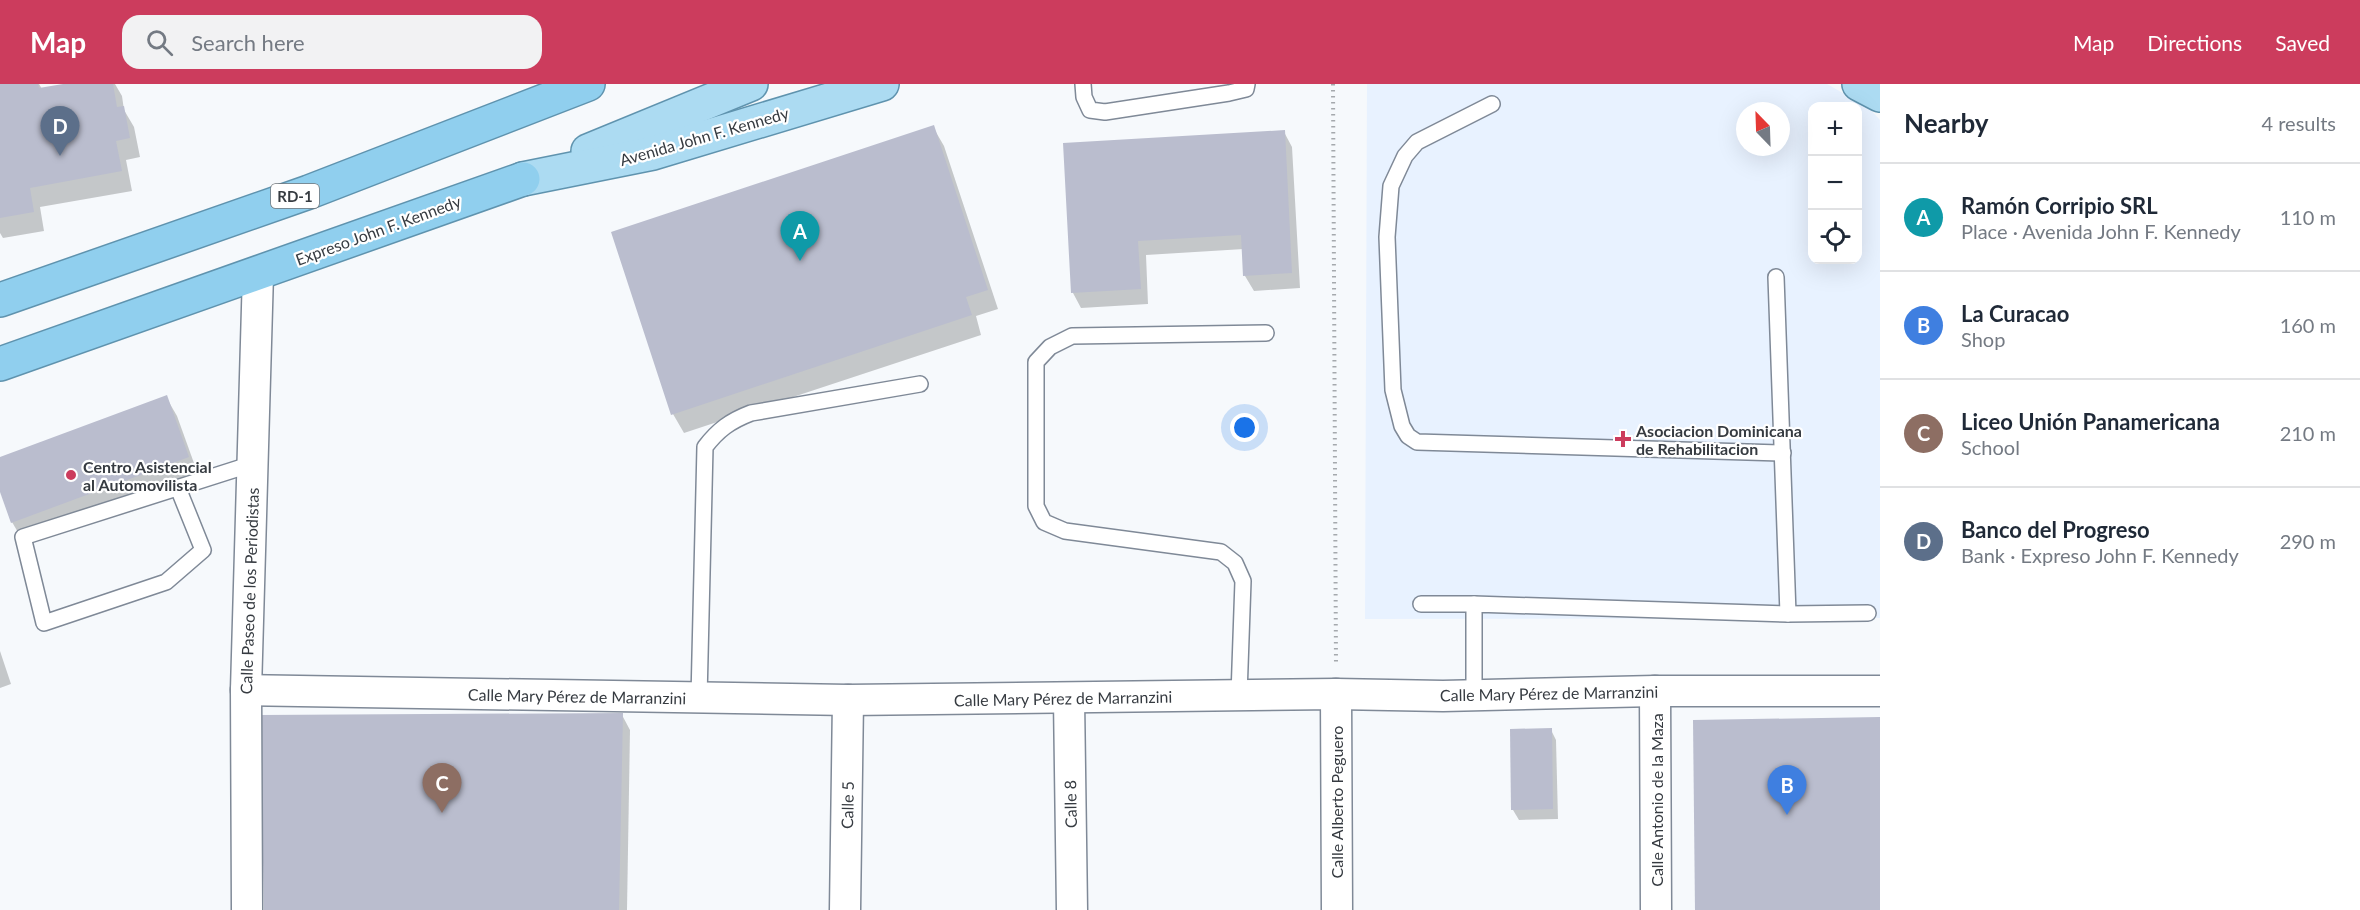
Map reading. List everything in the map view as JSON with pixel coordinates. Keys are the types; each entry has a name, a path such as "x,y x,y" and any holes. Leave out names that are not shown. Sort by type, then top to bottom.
{"highway":[{"name":"RD-1","path":"0,300 309,192 588,84"},
{"name":"Expreso John F. Kennedy","path":"0,364 523,178"}],"main road":[{"name":"Expreso John F. Kennedy","path":"523,178 751,84"},
{"name":"Avenida John F. Kennedy","path":"523,178 653,153 882,84"},
{"path":"1859,84 1880,95"}],"street":[{"name":"Calle Paseo de los Periodistas","path":"247,910 246,690 258,273"},
{"name":"Calle Mary Pérez de Marranzini","path":"246,690 848,700 1336,694 1474,695 1655,691 1880,691"},
{"name":"Calle Antonio de la Maza","path":"1655,691 1656,910"},
{"name":"Calle Alberto Peguero","path":"1336,694 1336,910"},
{"name":"Calle 8","path":"1069,699 1072,910"},
{"name":"Calle 5","path":"845,910 848,700"}],"lane":[{"path":"1083,84 1084,98 1090,110 1105,112 1229,93 1246,89 1247,84"},
{"path":"1492,104 1418,142 1405,156 1391,186 1387,237 1393,390 1402,426 1408,436 1417,442 1783,453"},
{"path":"1776,277 1788,614"},
{"path":"1239,695 1243,581 1235,563 1221,552 1065,531 1044,522 1036,506 1035,362 1050,347 1072,336 1266,333"},
{"path":"699,698 705,447 717,432 733,420 751,413 921,384"},
{"path":"178,488 203,550 166,582 44,622 23,537 252,464"},
{"path":"1421,604 1788,614 1868,613"},
{"path":"1474,604 1474,695"}],"path":[{"path":"1332,84 1336,694"}],"shaded area":[{"name":"Asociacion Dominicana de Rehabilitacion","path":"1367,84 1827,84 1858,102 1808,102 1808,264 1862,264 1862,104 1869,108 1880,120 1880,618 1365,619"}],"building":[{"path":"0,84 38,84 39,88 63,84 113,84 117,107 124,106 130,138 116,141 122,171 30,188 34,212 0,218"},
{"path":"934,125 988,290 966,297 972,315 671,415 611,232"},
{"path":"1285,130 1292,273 1243,276 1241,235 1138,241 1141,289 1071,293 1063,143"},
{"name":"Centro Asistencial al Automovilista","path":"167,395 189,457 11,523 0,492 0,457"},
{"path":"623,713 619,910 264,910 260,715"},
{"path":"1880,717 1880,910 1695,910 1693,720"},
{"path":"1552,728 1553,809 1511,810 1510,729"}],"place":[{"name":"Banco del Progreso","path":"60,156"},
{"name":"Ramón Corripio SRL","path":"800,261"},
{"name":"Asociacion Dominicana de Rehabilitacion","path":"1623,439"},
{"name":"Centro Asistencial al Automovilista","path":"71,475"},
{"name":"Liceo Unión Panamericana","path":"442,813"},
{"name":"La Curacao","path":"1787,815"}]}
